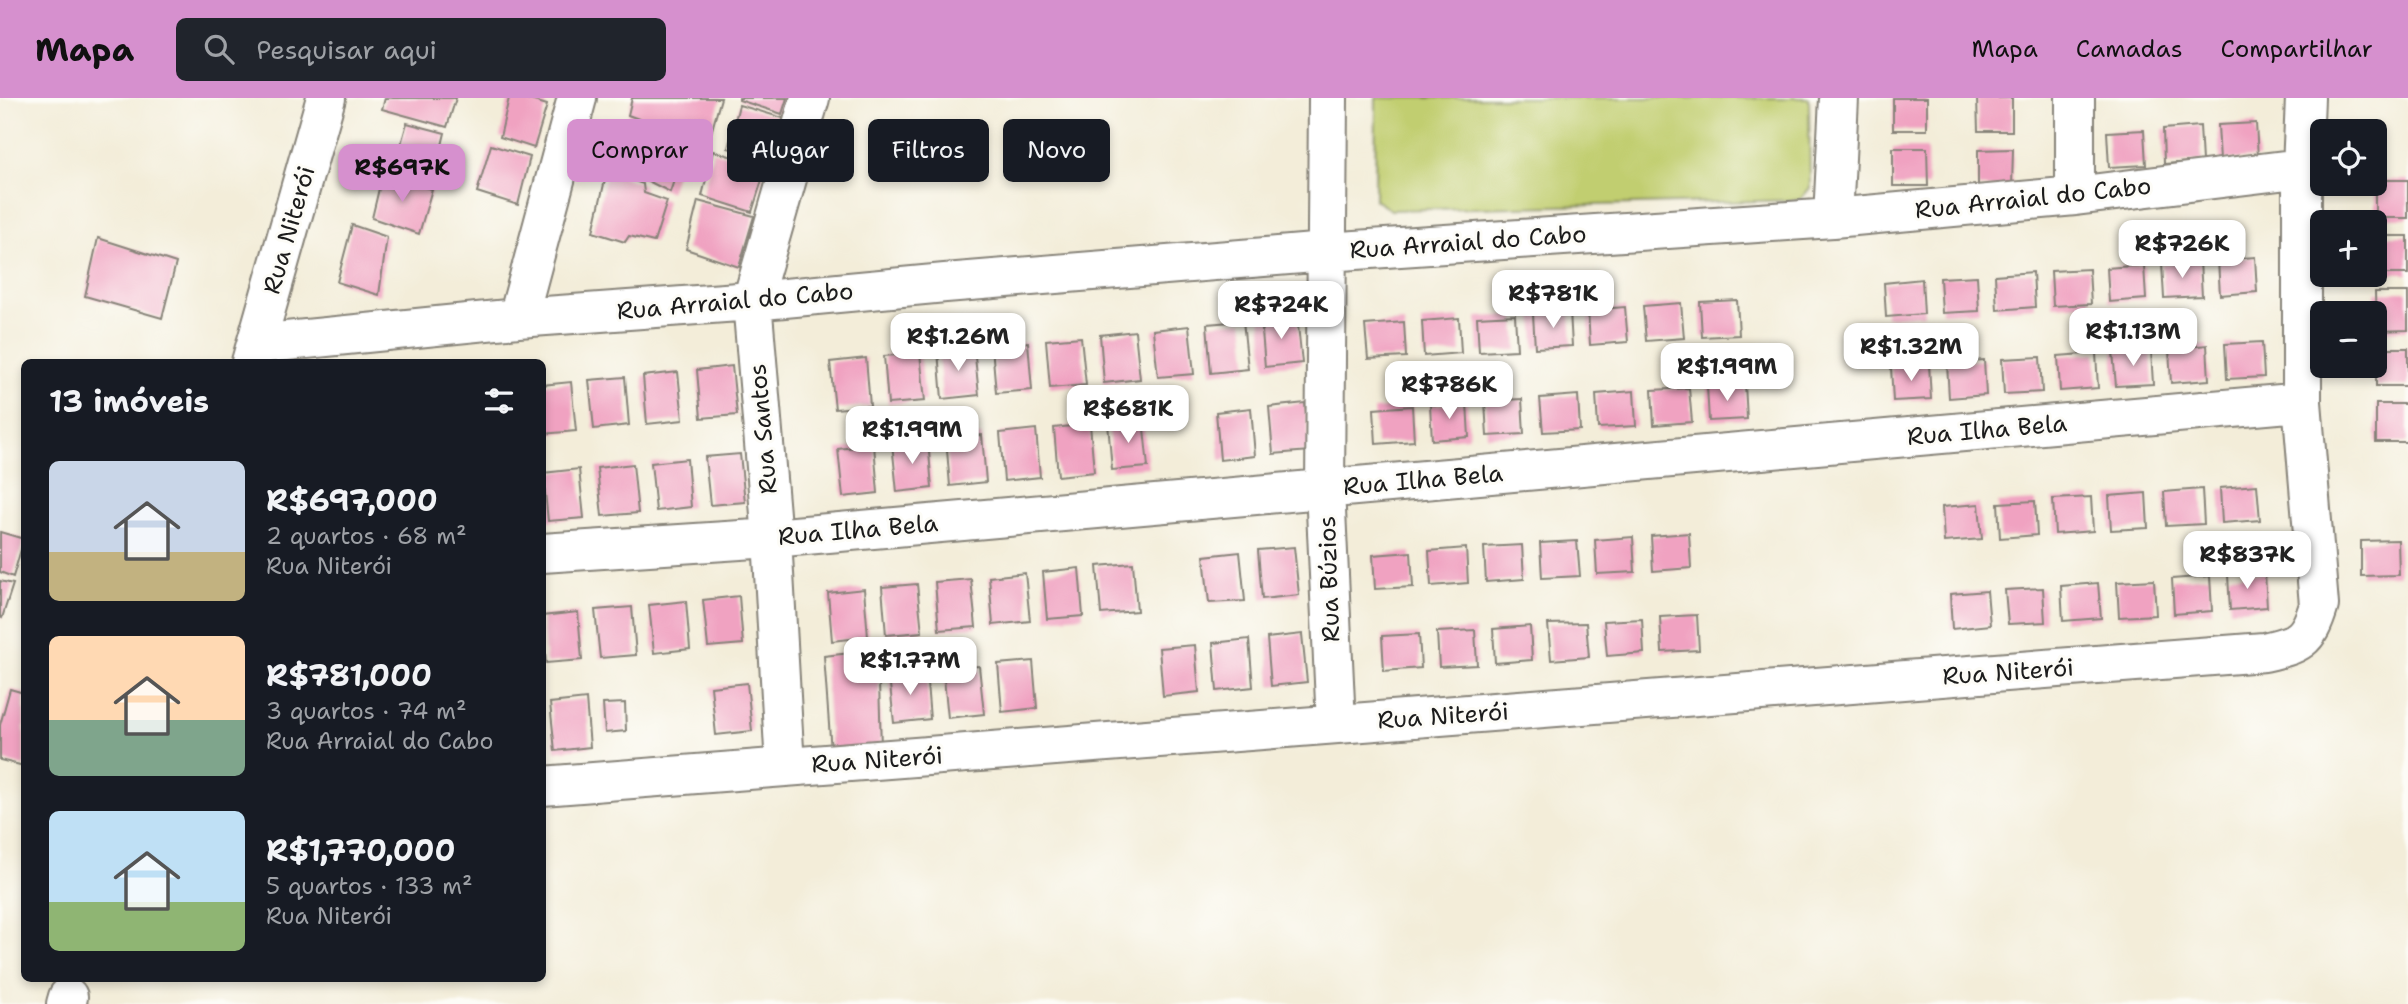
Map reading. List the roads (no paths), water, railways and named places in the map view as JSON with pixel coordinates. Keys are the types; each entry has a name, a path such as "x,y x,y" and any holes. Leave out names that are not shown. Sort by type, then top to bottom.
{"street":[{"name":"Rua Niterói","path":"254,353 326,98"},
{"path":"518,318 577,98"},
{"name":"Rua Santos","path":"785,767 772,538 752,302 810,98"},
{"name":"Rua Búzios","path":"1328,98 1325,489 1336,724"},
{"path":"1833,218 1839,98"},
{"path":"2075,98 2075,196"},
{"path":"2302,402 2302,168 2305,98"},
{"name":"Rua Arraial do Cabo","path":"254,353 518,318 752,302 1326,252 1833,218 2075,196 2302,168"},
{"name":"Rua Niterói","path":"546,786 2263,652 2292,645 2311,630 2319,605 2302,402"},
{"name":"Rua Ilha Bela","path":"546,553 772,538 2302,402"}]}
